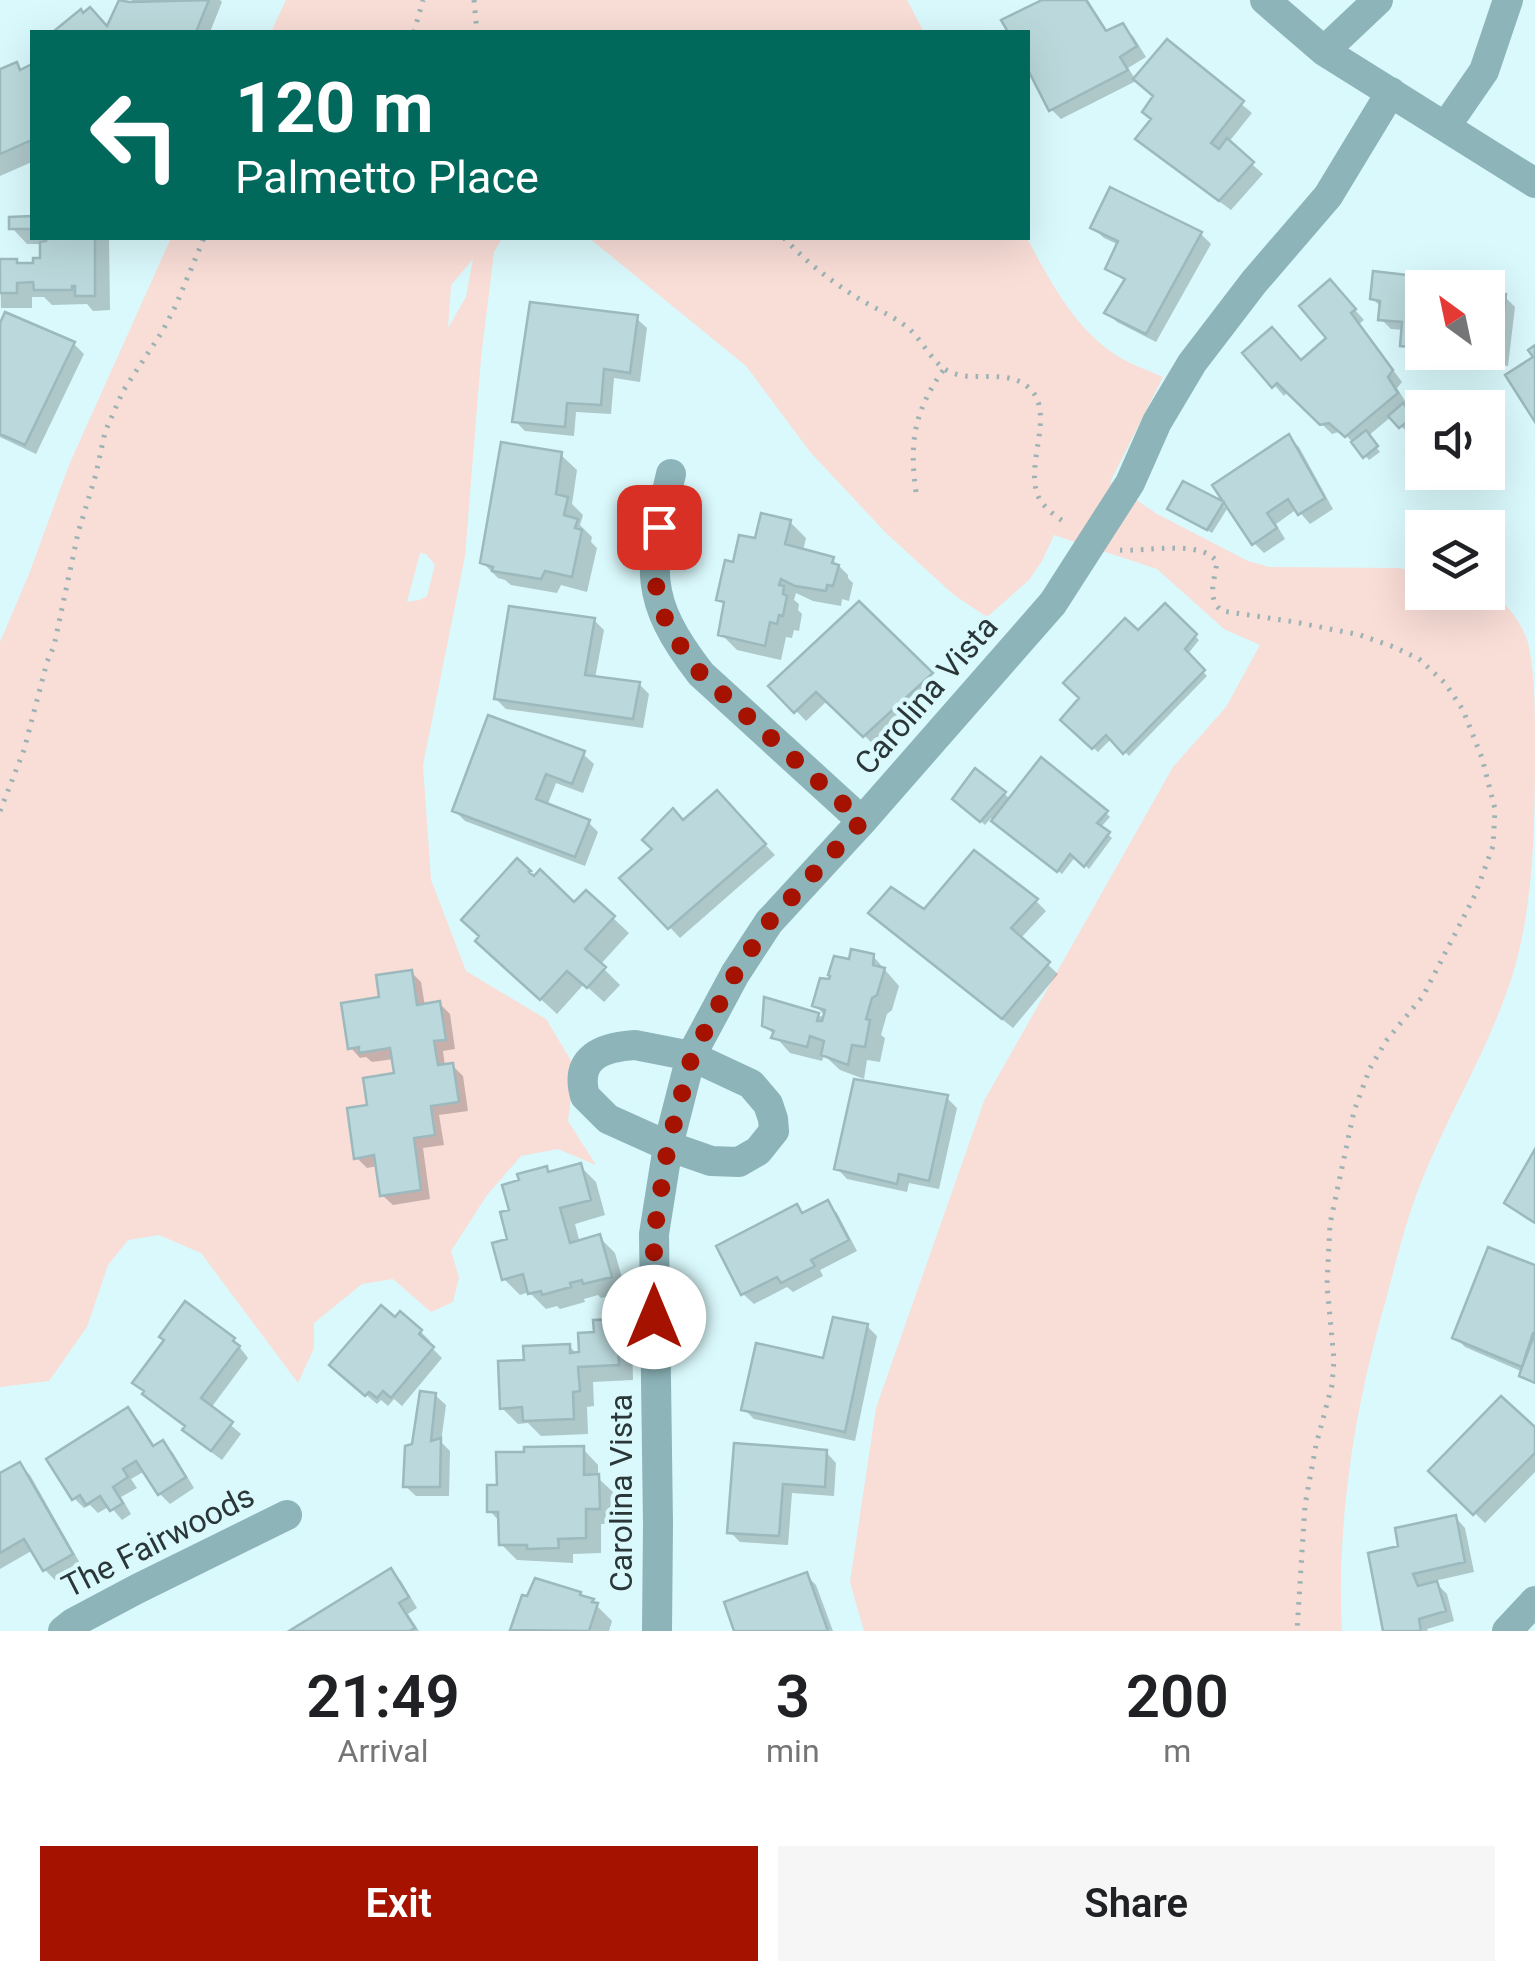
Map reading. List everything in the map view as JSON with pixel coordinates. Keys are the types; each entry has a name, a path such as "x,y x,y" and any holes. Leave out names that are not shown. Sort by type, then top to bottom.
{"street":[{"path":"1265,0 1324,51 1535,183"},
{"path":"1324,51 1378,0"},
{"path":"1446,126 1484,71 1508,0"},
{"name":"Carolina Vista","path":"657,1631 654,1234 668,1146 692,1056 735,974 769,922 1052,603 1130,483 1157,422 1192,363 1254,282 1328,196 1391,92"},
{"path":"671,474 654,559 656,591 665,620 701,674 862,821"},
{"path":"636,1045 692,1056 751,1084 768,1104 774,1131 758,1152 738,1162 711,1161 668,1146 608,1119 582,1090 588,1062 614,1047 636,1045"},
{"name":"The Fairwoods","path":"62,1631 287,1515"},
{"path":"1507,1631 1535,1601"}],"path":[{"path":"415,30 423,0"},
{"path":"474,0 477,30"},
{"path":"0,811 18,770 46,662 54,646 105,432 123,392 176,305 203,240"},
{"path":"786,240 835,283 917,336 944,370 1004,377 1026,385 1033,392 1040,408 1034,464 1038,496 1059,519 1112,550 1192,548 1206,552 1216,558 1212,598 1222,611 1360,635 1419,659 1445,683 1463,710 1482,758 1495,809 1493,846 1475,894 1423,996 1379,1052 1351,1124 1330,1224 1332,1385 1305,1505 1297,1631"},
{"path":"916,492 912,463 915,430 927,394 944,370"}],"shaded area":[{"path":"286,0 907,0 923,30 272,30"},
{"path":"170,240 501,240 494,252 481,358 465,556 423,765 431,880 466,971 546,1019 575,1067 568,1121 596,1165 558,1149 521,1156 487,1195 451,1251 459,1277 453,1302 431,1312 393,1279 362,1284 314,1323 314,1348 298,1383 201,1253 159,1235 128,1240 108,1265 87,1327 49,1381 0,1387 0,642 69,465","holes":["473,259 466,297 448,328 451,285","420,553 435,565 427,596 407,602"]},
{"path":"591,240 1028,240 1065,304 1089,333 1119,357 1163,377 1110,482 1157,514 1248,561 1269,567 1405,569 1405,610 1505,610 1505,605 1522,628 1530,655 1535,716 1534,828 1526,917 1504,1000 1416,1195 1374,1342 1345,1507 1342,1631 864,1631 850,1582 876,1408 984,1101 1173,767 1226,707 1260,645 1224,629 1157,569 1054,535 1029,580 987,617 954,595 887,534 811,453 746,366"}],"building":[{"path":"119,0 209,0 197,30 55,30 81,9 83,13 90,7 107,26"},
{"path":"1042,0 1086,0 1106,31 1123,23 1137,46 1120,57 1128,70 1049,111 1030,74 1030,30 1007,30 1001,20"},
{"path":"1167,39 1244,101 1211,143 1219,149 1227,138 1254,162 1219,201 1135,139 1151,119 1142,112 1153,96 1133,79"},
{"path":"17,62 20,70 30,65 30,141 0,154 0,69"},
{"path":"1110,187 1202,232 1146,334 1104,313 1125,279 1105,269 1118,241 1090,228"},
{"path":"30,216 30,229 9,229 9,217"},
{"path":"95,240 95,296 75,296 75,286 72,290 34,290 33,282 17,283 17,293 0,293 0,259 33,263 33,258 40,258 40,242"},
{"path":"1373,271 1405,275 1405,346 1400,346 1402,322 1378,320 1380,301 1370,299"},
{"path":"1330,279 1356,309 1351,313 1393,370 1388,377 1398,393 1345,437 1329,423 1320,425 1277,383 1272,388 1242,353 1272,327 1301,360 1326,338 1299,306"},
{"path":"530,302 638,315 630,373 604,369 601,405 567,403 565,427 512,422"},
{"path":"5,312 75,342 25,445 0,434 0,323"},
{"path":"1535,345 1535,422 1505,375 1533,357 1528,350"},
{"path":"1403,403 1405,406 1405,424 1399,428 1388,416"},
{"path":"1366,430 1378,446 1363,458 1351,442"},
{"path":"1289,434 1325,498 1298,515 1288,499 1267,513 1277,528 1252,545 1212,485"},
{"path":"501,442 562,452 556,494 568,497 564,515 578,519 575,528 582,530 572,577 545,571 541,579 492,571 493,567 480,563"},
{"path":"1183,481 1224,502 1207,530 1167,509"},
{"path":"761,513 791,520 785,544 834,557 832,563 839,565 833,586 827,585 826,591 795,586 781,579 779,585 784,586 783,594 787,596 783,616 779,615 777,624 770,622 765,646 718,635 724,602 716,600 725,560 733,562 739,535 755,538"},
{"path":"859,601 933,673 863,737 816,692 794,713 768,686"},
{"path":"1165,603 1197,634 1185,649 1205,670 1123,754 1106,735 1092,749 1060,720 1079,698 1063,683 1125,618 1138,630"},
{"path":"509,606 595,618 585,675 640,682 633,719 494,699"},
{"path":"488,715 585,751 572,784 546,774 536,799 590,820 575,857 452,811"},
{"path":"1041,757 1108,811 1097,823 1110,832 1084,867 1070,854 1057,872 991,821"},
{"path":"975,768 1006,792 980,822 952,799"},
{"path":"717,790 766,844 668,929 619,878 652,849 642,840 673,808 683,820"},
{"path":"974,850 1038,899 1011,928 1050,962 1002,1019 868,913 891,887 924,909"},
{"path":"517,858 534,876 540,869 574,902 586,890 615,916 585,949 606,967 587,988 567,971 540,1000 475,941 479,936 461,920"},
{"path":"851,949 874,954 873,965 885,968 866,1019 870,1020 865,1047 852,1045 848,1065 821,1055 824,1041 810,1036 807,1047 771,1038 774,1031 762,1026 764,997 819,1013 817,1021 822,1021 825,1010 812,1006 820,978 829,979 834,956 849,959"},
{"path":"412,970 417,1005 440,1001 446,1040 434,1041 438,1065 453,1063 459,1102 431,1106 435,1135 414,1138 421,1190 380,1196 374,1155 354,1159 347,1108 367,1105 363,1078 394,1073 390,1048 359,1053 359,1047 348,1049 341,1003 379,997 376,975"},
{"path":"854,1079 948,1095 929,1181 899,1174 897,1184 834,1169"},
{"path":"1535,1149 1535,1223 1504,1203"},
{"path":"581,1163 591,1200 560,1208 570,1243 600,1234 612,1277 570,1283 571,1287 542,1295 541,1291 528,1294 523,1274 502,1280 492,1243 507,1239 500,1212 509,1210 502,1185 519,1180 517,1174 547,1166 548,1172"},
{"path":"828,1200 849,1240 811,1260 815,1266 781,1283 777,1277 741,1295 716,1246 797,1204 802,1213"},
{"path":"1488,1247 1535,1265 1535,1333 1522,1367 1452,1338"},
{"path":"185,1301 235,1338 233,1341 240,1346 201,1398 233,1422 211,1451 182,1430 185,1426 132,1383 164,1340 159,1337"},
{"path":"381,1305 395,1317 400,1311 434,1347 391,1398 383,1391 377,1398 369,1392 365,1396 329,1365"},
{"path":"833,1317 868,1324 845,1432 741,1410 756,1343 823,1358"},
{"path":"617,1319 619,1365 578,1367 580,1391 573,1392 574,1419 523,1421 522,1407 500,1409 498,1361 524,1360 523,1346 570,1344 570,1353 579,1352 578,1333 594,1332 593,1320"},
{"path":"1535,1333 1535,1383 1519,1376"},
{"path":"420,1391 436,1393 431,1441 441,1438 440,1487 403,1487 405,1446 412,1444"},
{"path":"1501,1396 1535,1427 1535,1453 1473,1515 1428,1471"},
{"path":"128,1407 153,1446 163,1440 186,1477 158,1495 136,1461 123,1469 128,1477 113,1487 123,1503 110,1511 100,1496 86,1505 80,1495 72,1500 46,1459"},
{"path":"734,1443 827,1450 825,1487 783,1484 779,1536 727,1533"},
{"path":"584,1446 584,1475 599,1474 600,1509 586,1509 586,1538 558,1539 559,1548 499,1545 498,1512 487,1512 487,1485 497,1485 496,1452 524,1452 524,1447"},
{"path":"20,1462 73,1554 43,1571 24,1539 0,1553 0,1473"},
{"path":"1456,1515 1465,1562 1413,1574 1418,1586 1437,1581 1446,1611 1419,1619 1421,1631 1383,1631 1368,1553 1398,1546 1395,1528"},
{"path":"391,1568 409,1597 399,1603 415,1628 289,1631"},
{"path":"807,1572 828,1631 734,1631 724,1602"},
{"path":"535,1578 594,1599 592,1602 598,1603 589,1631 510,1630 522,1595 527,1596"}],"route":[{"path":"654,1317 654,1234 668,1146 692,1056 735,974 769,922 862,821 701,674 681,648 665,620 656,591 654,559 659,527"}]}
